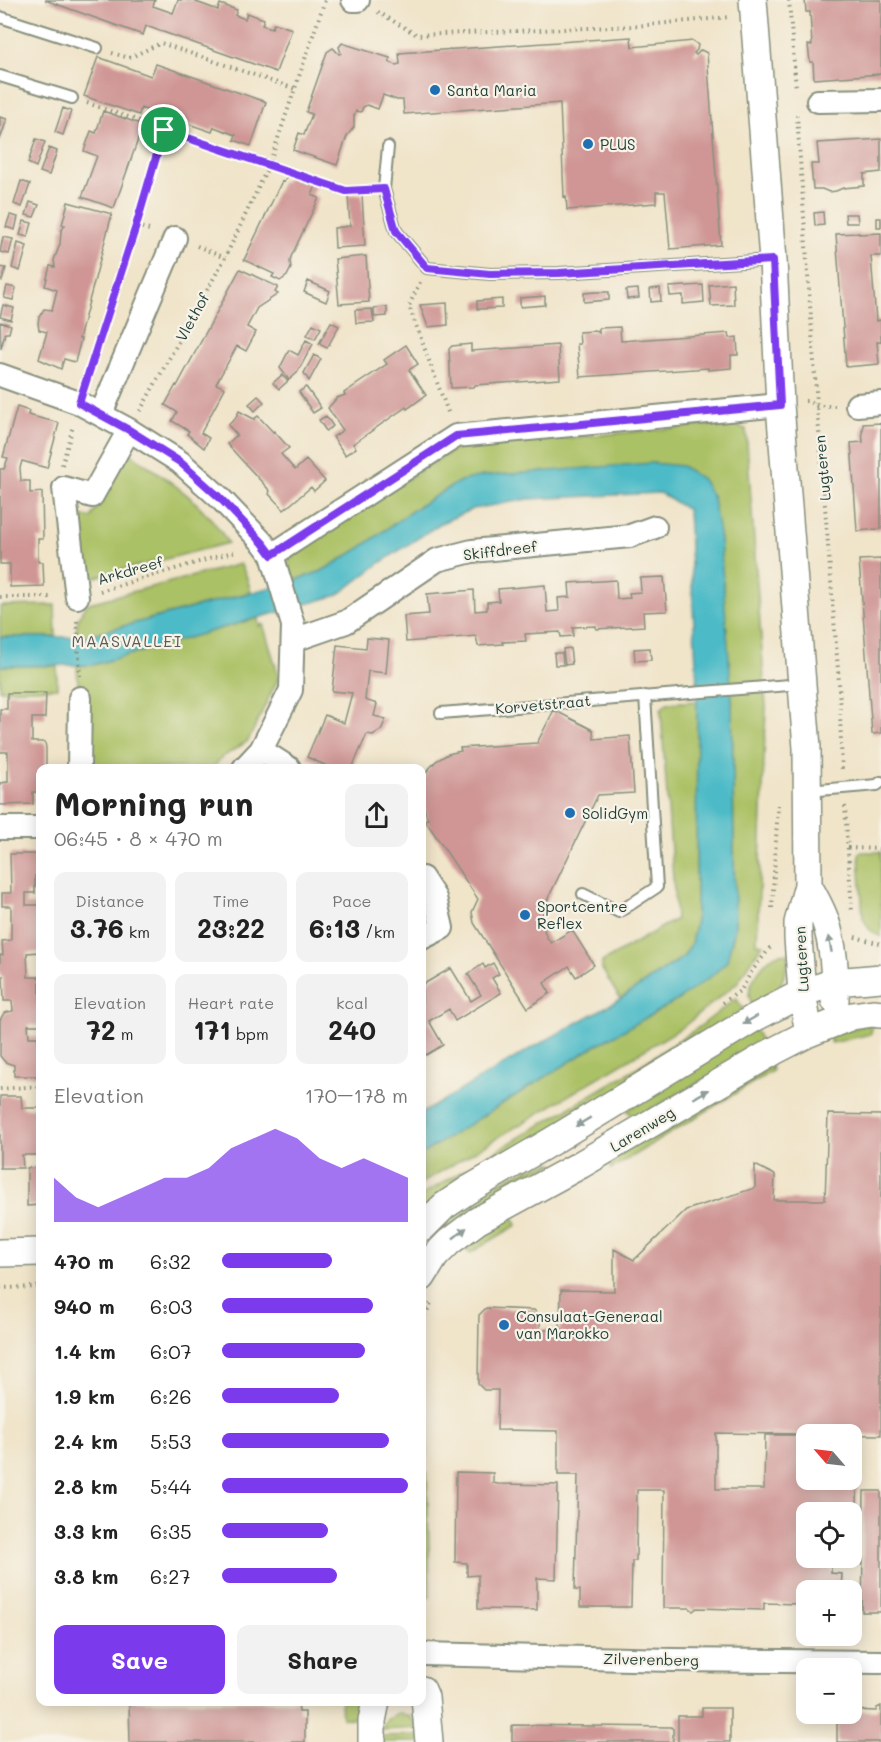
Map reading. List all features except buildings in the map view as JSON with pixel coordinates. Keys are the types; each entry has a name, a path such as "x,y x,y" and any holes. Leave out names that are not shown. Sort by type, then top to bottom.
{"street":[{"name":"Lugteren","path":"754,7 773,260 780,405 807,748 808,885 798,923 802,993 821,1028"},
{"path":"818,100 881,100"},
{"path":"101,414 176,238"},
{"path":"0,375 79,403 129,430 180,462 219,497 271,557 294,632 291,690 261,750 248,764"},
{"path":"857,405 881,403"},
{"path":"271,557 456,436 780,405"},
{"path":"77,597 64,488 92,496 129,430"},
{"name":"Skiffdreef","path":"294,632 346,622 437,560 472,551 630,536 655,527"},
{"path":"79,764 80,698"},
{"path":"261,750 283,764"},
{"path":"0,828 36,828"},
{"path":"426,884 435,898 442,928 426,936"},
{"name":"Lugteren","path":"808,885 825,920 835,982 821,1028"},
{"path":"426,1224 444,1206 468,1190 754,1018 802,993 835,982 881,978"},
{"name":"Larenweg","path":"426,1279 435,1256 448,1242 477,1221 580,1165 774,1051 852,1016 881,1014"},
{"path":"0,1253 36,1252"},
{"name":"Zilverenberg","path":"426,1654 881,1662"},
{"path":"372,1742 375,1706"},
{"path":"426,1706 429,1742"}],"lane":[{"path":"0,17 97,48"},
{"path":"0,75 72,98"},
{"path":"388,147 384,189 396,231 427,268 501,274 559,273 773,260"},
{"name":"Korvetstraat","path":"441,713 802,684"},
{"path":"584,894 619,912 657,887 645,696"},
{"path":"807,791 880,786"}],"path":[{"name":"Vlethof","path":"129,430 225,258 269,165 325,0"},
{"path":"356,0 417,35 636,26 754,7"},
{"path":"789,0 796,90"},
{"path":"97,48 129,58 161,43 295,89"},
{"path":"72,98 346,191 384,189"},
{"name":"Lugteren","path":"797,113 839,681 843,787 852,915"},
{"path":"64,488 61,465 164,130"},
{"path":"427,268 409,306 456,436"},
{"path":"780,405 808,401 817,406 857,405"},
{"name":"Arkdreef","path":"0,597 77,597 271,557"},
{"path":"77,597 80,698"},
{"path":"848,848 881,849"},
{"path":"854,937 881,944"},
{"path":"718,1006 741,990 770,948 780,947"},
{"path":"0,1089 36,1086"},
{"path":"0,1288 36,1287"}],"green space":[{"path":"729,423 746,429 766,707 757,943 763,944 737,983 683,1027 426,1181 426,1152 595,1046 678,1000 731,946 735,927 732,699 713,498 483,476 460,482 416,508 360,548 322,571 287,583 285,565 293,556 352,513 457,448"},
{"path":"127,451 183,491 208,515 228,543 80,581 77,515 91,518"},
{"path":"240,564 251,592 76,637 78,618 89,603"},
{"path":"55,605 56,637 0,637 0,606"},
{"path":"258,618 259,626 263,624 279,677 248,741 221,758 216,764 82,764 77,666 93,665"},
{"path":"0,666 57,666 57,688 0,690"},
{"path":"697,701 696,920 691,944 684,956 620,999 602,969 602,962 676,919 661,709 667,703"},
{"path":"861,852 881,852 881,937 869,929 863,918 859,854"},
{"path":"789,953 783,980 769,997 754,1009 749,995 755,977 774,956"},
{"path":"736,998 746,1014 426,1211 426,1193 630,1072 698,1028"},
{"path":"872,1023 871,1034 832,1043 830,1041 829,1035"},
{"path":"753,1026 764,1047 635,1118 627,1110"},
{"path":"771,1066 772,1071 611,1169 612,1157"},
{"path":"551,1163 554,1164 445,1231 436,1222 505,1179"},
{"path":"509,1216 517,1225 470,1253 459,1245"},
{"path":"426,1472 427,1472 430,1597 426,1597"},
{"path":"341,1706 357,1706 358,1719 342,1718"},
{"path":"400,1713 409,1716 420,1728 381,1730 387,1719"},
{"path":"420,1735 420,1742 381,1742 381,1736"}],"water":[{"path":"652,463 682,466 702,479 713,498 720,540 732,699 735,927 727,961 713,975 678,1000 595,1046 426,1152 426,1111 620,999 675,963 684,956 691,944 696,920 697,684 688,510 660,493 528,499 473,509 441,523 380,563 338,595 93,665 0,666 0,637 82,637 287,583 322,571 460,481 483,476"}],"place":[{"name":"Santa Maria","path":"435,90"},
{"name":"PLUS","path":"588,144"},
{"name":"SolidGym","path":"570,813"},
{"name":"Sportcentre Reflex","path":"525,915"},
{"name":"Consulaat-Generaal van Marokko","path":"504,1325"}],"district":[{"name":"MAASVALLEI","path":"127,640"}],"route":[{"path":"164,130 346,191 384,189 396,231 427,268 490,274 559,273 773,260 780,405 456,436 272,555 219,497 180,462 129,430 79,403 136,226 164,130"}]}
